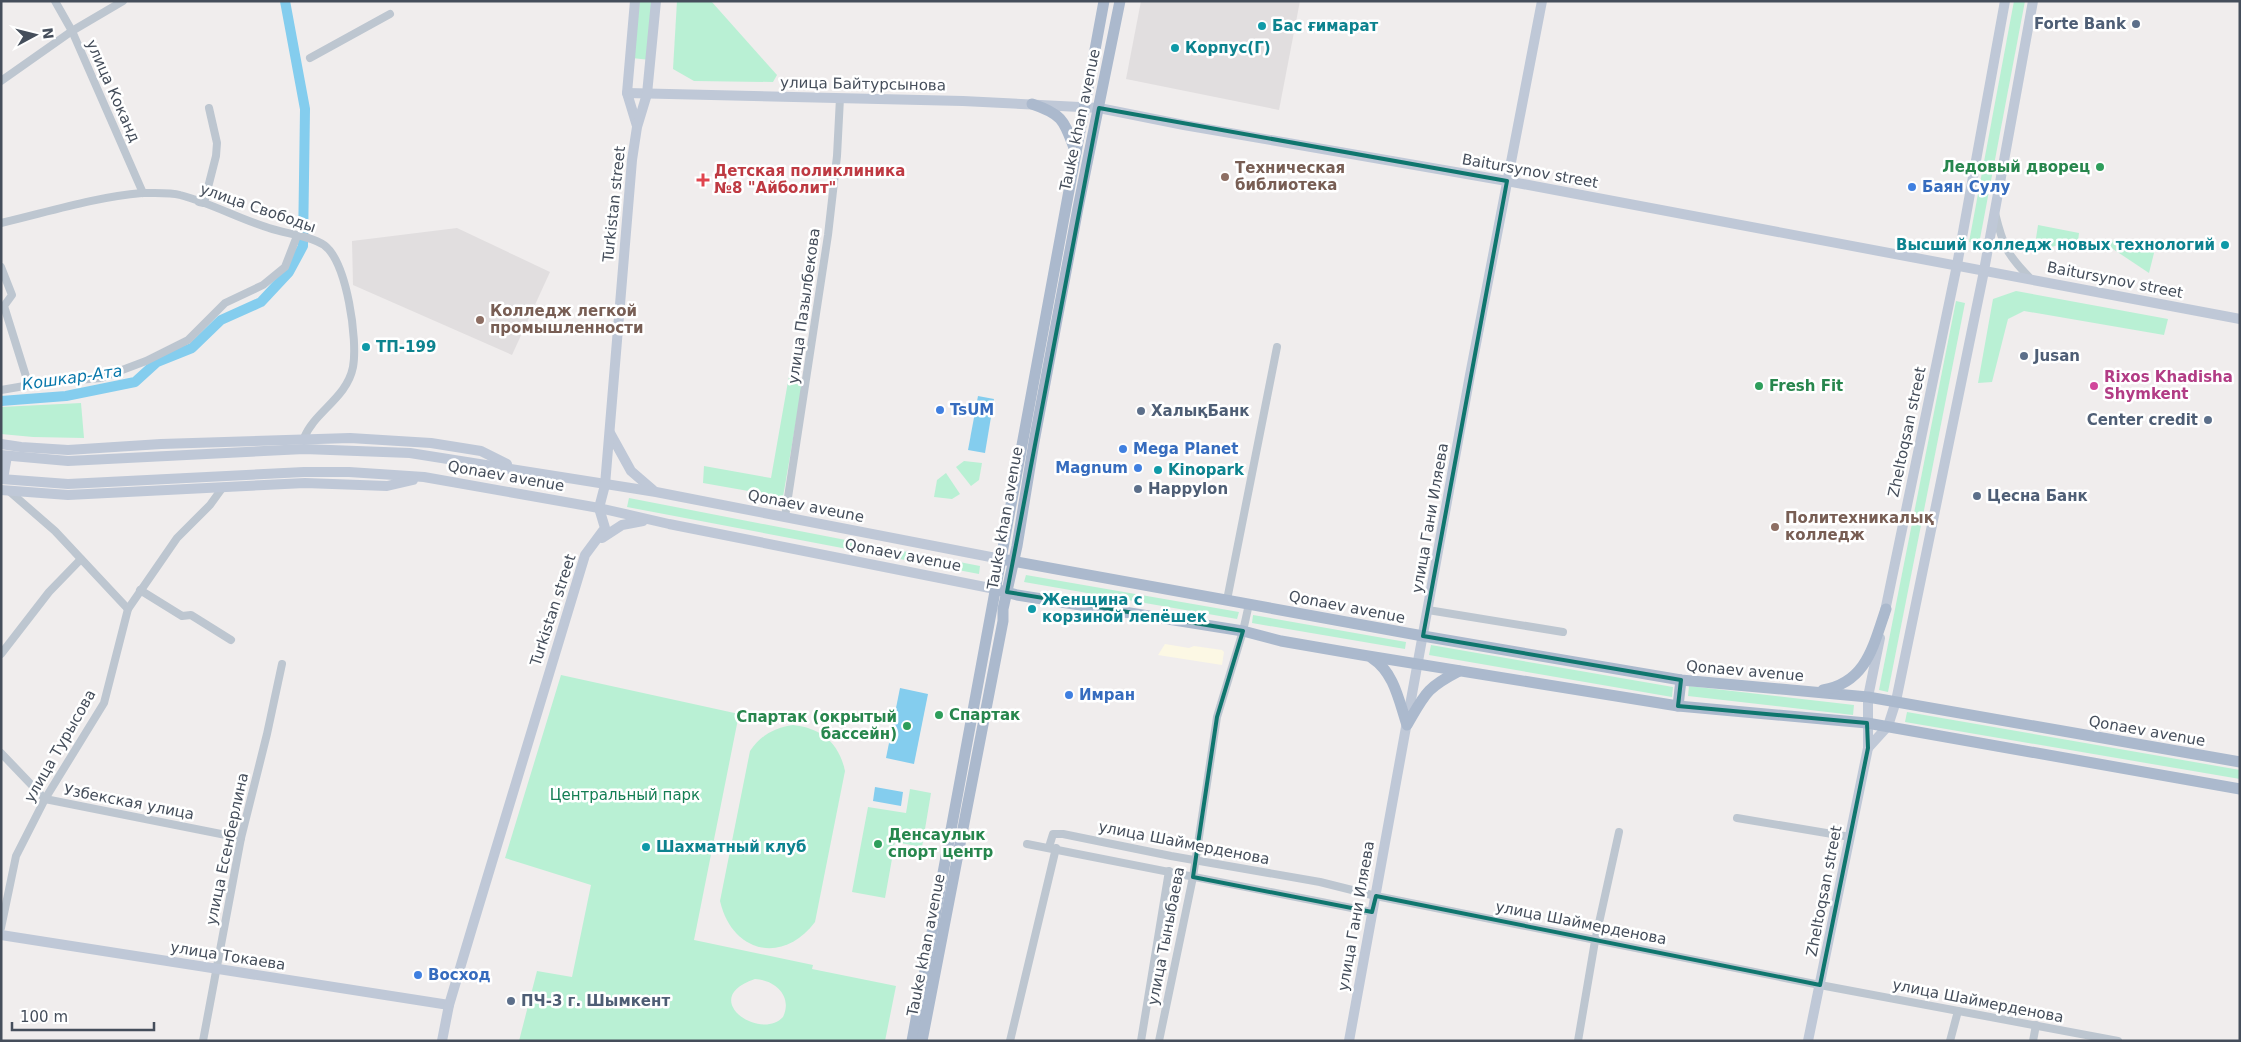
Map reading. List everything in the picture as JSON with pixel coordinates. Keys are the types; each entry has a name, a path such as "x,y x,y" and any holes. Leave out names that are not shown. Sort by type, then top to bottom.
{"main road":[{"path":"635,1 627,93 637,127"},
{"path":"637,127 647,94 656,1"},
{"name":"Tauke khan avenue","path":"922,1041 1003,621 1001,559 1104,1"},
{"name":"Tauke khan avenue","path":"912,1041 1001,591 1014,561 1074,228 1120,1"},
{"name":"улица Гани Иляева","path":"1349,1041 1542,1"},
{"name":"Zheltoqsan street","path":"1808,1041 1868,748 1868,697 1956,265 2005,1"},
{"path":"1868,748 1888,726 1896,701 1984,270 2033,1"},
{"name":"улица Байтурсынова","path":"627,93 1032,104 1099,108"},
{"path":"1032,104 1054,112 1064,124 1076,155"},
{"name":"Baitursynov street","path":"1099,108 1956,265"},
{"name":"Turkistan street","path":"442,1041 449,1006 585,555 605,528 600,508 605,485 625,244 637,127"},
{"path":"1956,265 1984,270"},
{"name":"Baitursynov street","path":"1984,270 2240,319"},
{"path":"610,432 631,471 656,492"},
{"path":"1,444 68,450 304,438 396,440 481,451 517,469"},
{"path":"396,440 410,453"},
{"name":"Qonaev avenue","path":"4,456 68,461 304,449 410,453 517,469 605,485"},
{"path":"2,479 4,456"},
{"name":"Qonaev avenue","path":"2,479 68,484 304,472 349,472 424,477 600,508 649,520 1001,591"},
{"path":"5,491 68,495 305,483 386,486 424,477"},
{"path":"89,483 113,494"},
{"name":"Qonaev aveune","path":"605,485 656,492 1001,559"},
{"path":"585,555 606,534 622,525 649,520"},
{"path":"1001,559 1227,600"},
{"path":"1001,591 1243,631 1281,641 1368,656 1678,706 1867,722 2240,789"},
{"path":"1003,621 1008,609 1015,604 1038,598"},
{"name":"Qonaev avenue","path":"1227,600 1681,680 1896,701 2240,762"},
{"path":"1812,692 1835,688 1860,671 1870,653 1886,609"},
{"path":"1368,656 1381,664 1388,673 1407,725"},
{"path":"1407,725 1427,690 1459,671"},
{"path":"1678,706 1681,680"},
{"name":"улица Токаева","path":"1,936 449,1006"}],"street":[{"name":"улица Коканд","path":"55,1 72,30 143,193"},
{"path":"1,81 72,30 123,1"},
{"path":"310,58 390,14"},
{"name":"улица Пазылбекова","path":"785,517 828,235 837,156 840,98"},
{"path":"199,202 204,203 216,156 217,143 209,108"},
{"name":"улица Свободы","path":"1,223 101,199 143,193 179,194 269,228 324,245 342,272 353,327 353,367 347,382 333,403 306,431 304,438"},
{"path":"1995,211 2005,249 2017,266 2031,280"},
{"path":"1,390 101,378 146,361 188,340 226,303 263,285 285,268 297,236"},
{"path":"1,267 12,295 4,306 29,386"},
{"path":"1227,600 1277,347"},
{"name":"улица Турысова","path":"1,928 16,856 45,799 104,703 128,609 177,538 210,505 223,487"},
{"path":"5,491 55,531 128,609"},
{"path":"1,654 49,592 81,559"},
{"path":"140,590 182,616 190,615 231,640"},
{"name":"улица Тыныбаева","path":"1159,1041 1193,877 1217,717 1243,631 1249,604"},
{"path":"1428,610 1563,632"},
{"name":"улица Есенберлина","path":"203,1041 241,838 282,664"},
{"name":"Узбекская улица","path":"1,753 45,799 241,838"},
{"path":"1738,818 1850,837"},
{"path":"1578,1041 1596,940 1619,832"},
{"name":"улица Шаймерденова","path":"1052,848 1053,834 1058,833 1320,882 1376,896 1820,985 2118,1041"},
{"name":"улица Шаймерденова","path":"1028,844 1372,912"},
{"path":"1010,1041 1052,848"},
{"name":"улица Тыныбаева","path":"1141,1041 1169,871"},
{"path":"1950,1041 1958,1011"},
{"path":"2033,1041 2036,1025"}],"highlighted area":[{"path":"1099,108 1507,181 1423,636 1681,680 1678,706 1867,723 1868,748 1820,985 1376,896 1372,912 1193,877 1217,717 1243,631 1007,592"}],"shaded area":[{"path":"1141,1 1300,1 1279,110 1126,79"},
{"name":"Колледж легкой промышленности","path":"457,228 550,272 512,355 353,285 352,241"},
{"path":"1165,644 1222,650 1224,652 1222,665 1158,655"}],"green space":[{"path":"637,1 654,1 650,60 632,58"},
{"path":"677,1 711,1 777,75 773,82 694,81 673,69"},
{"path":"2014,1 2025,1 1979,244 1969,242"},
{"path":"2038,225 2079,233 2078,241 2046,248 2035,245"},
{"path":"2112,240 2155,249 2149,273 2110,247"},
{"path":"2016,291 2168,319 2164,335 2024,311 2008,319 1992,382 1978,383 1993,299"},
{"path":"1956,301 1965,303 1888,692 1879,690"},
{"path":"789,376 803,381 783,497 703,483 704,466 771,478"},
{"path":"81,403 84,438 1,434 1,407"},
{"path":"964,461 982,463 979,480 971,486 956,467"},
{"path":"946,473 960,494 952,499 934,497 937,480"},
{"path":"629,498 980,566 979,574 627,507"},
{"path":"1026,575 1239,612 1237,619 1024,582"},
{"path":"1253,615 1406,642 1405,649 1252,623"},
{"path":"1431,645 1673,687 1672,697 1429,655"},
{"name":"Центральный парк","path":"561,675 739,714 694,940 813,965 812,969 896,986 885,1041 519,1041 537,971 572,977 591,885 505,858","holes":["755,979 769,982 780,990 786,1002 783,1017 773,1023 761,1024 749,1021 732,1006 732,996 739,987"]},
{"path":"1689,686 1854,705 1853,715 1688,696"},
{"path":"1907,712 2240,770 2240,779 1905,722"},
{"path":"793,725 820,733 827,739 838,752 845,771 815,922 802,936 788,944 774,948 760,947 747,942 735,932 726,919 720,901 750,751 768,733"},
{"name":"Денсаулык спорт центр","path":"910,789 931,793 922,847 895,842 885,898 852,892 868,807 906,813"}],"water":[{"path":"978,396 994,399 985,453 968,450"},
{"name":"Спартак (окрытый бассейн)","path":"900,688 928,694 914,764 886,758"},
{"path":"875,787 903,792 901,806 873,801"}],"waterway":[{"name":"Кошкар-Ата","path":"1,401 66,396 135,382 157,362 192,348 221,320 261,302 289,272 303,246 305,109 285,1"}],"place":[{"name":"Forte Bank","path":"2136,24"},
{"name":"Бас ғимарат","path":"1262,26"},
{"name":"Корпус(Г)","path":"1175,48"},
{"name":"Ледовый дворец","path":"2100,167"},
{"name":"Техническая библиотека","path":"1225,177"},
{"name":"Детская поликлиника №8 \"Айболит\"","path":"703,180"},
{"name":"Баян Сулу","path":"1912,187"},
{"name":"Высший колледж новых технологий","path":"2225,245"},
{"name":"Колледж легкой промышленности","path":"480,320"},
{"name":"ТП-199","path":"366,347"},
{"name":"Jusan","path":"2024,356"},
{"name":"Fresh Fit","path":"1759,386"},
{"name":"Rixos Khadisha Shymkent","path":"2094,386"},
{"name":"TsUM","path":"940,410"},
{"name":"ХалықБанк","path":"1141,411"},
{"name":"Center credit","path":"2208,420"},
{"name":"Mega Planet","path":"1123,449"},
{"name":"Magnum","path":"1138,468"},
{"name":"Kinopark","path":"1158,470"},
{"name":"Happylon","path":"1138,489"},
{"name":"Цесна Банк","path":"1977,496"},
{"name":"Политехникалық колледж","path":"1775,527"},
{"name":"Женщина с корзиной лепёшек","path":"1032,609"},
{"name":"Имран","path":"1069,695"},
{"name":"Спартак","path":"939,715"},
{"name":"Спартак (окрытый бассейн)","path":"907,726"},
{"name":"Денсаулык спорт центр","path":"878,844"},
{"name":"Шахматный клуб","path":"646,847"},
{"name":"Восход","path":"418,975"},
{"name":"ПЧ-3 г. Шымкент","path":"511,1001"}]}
